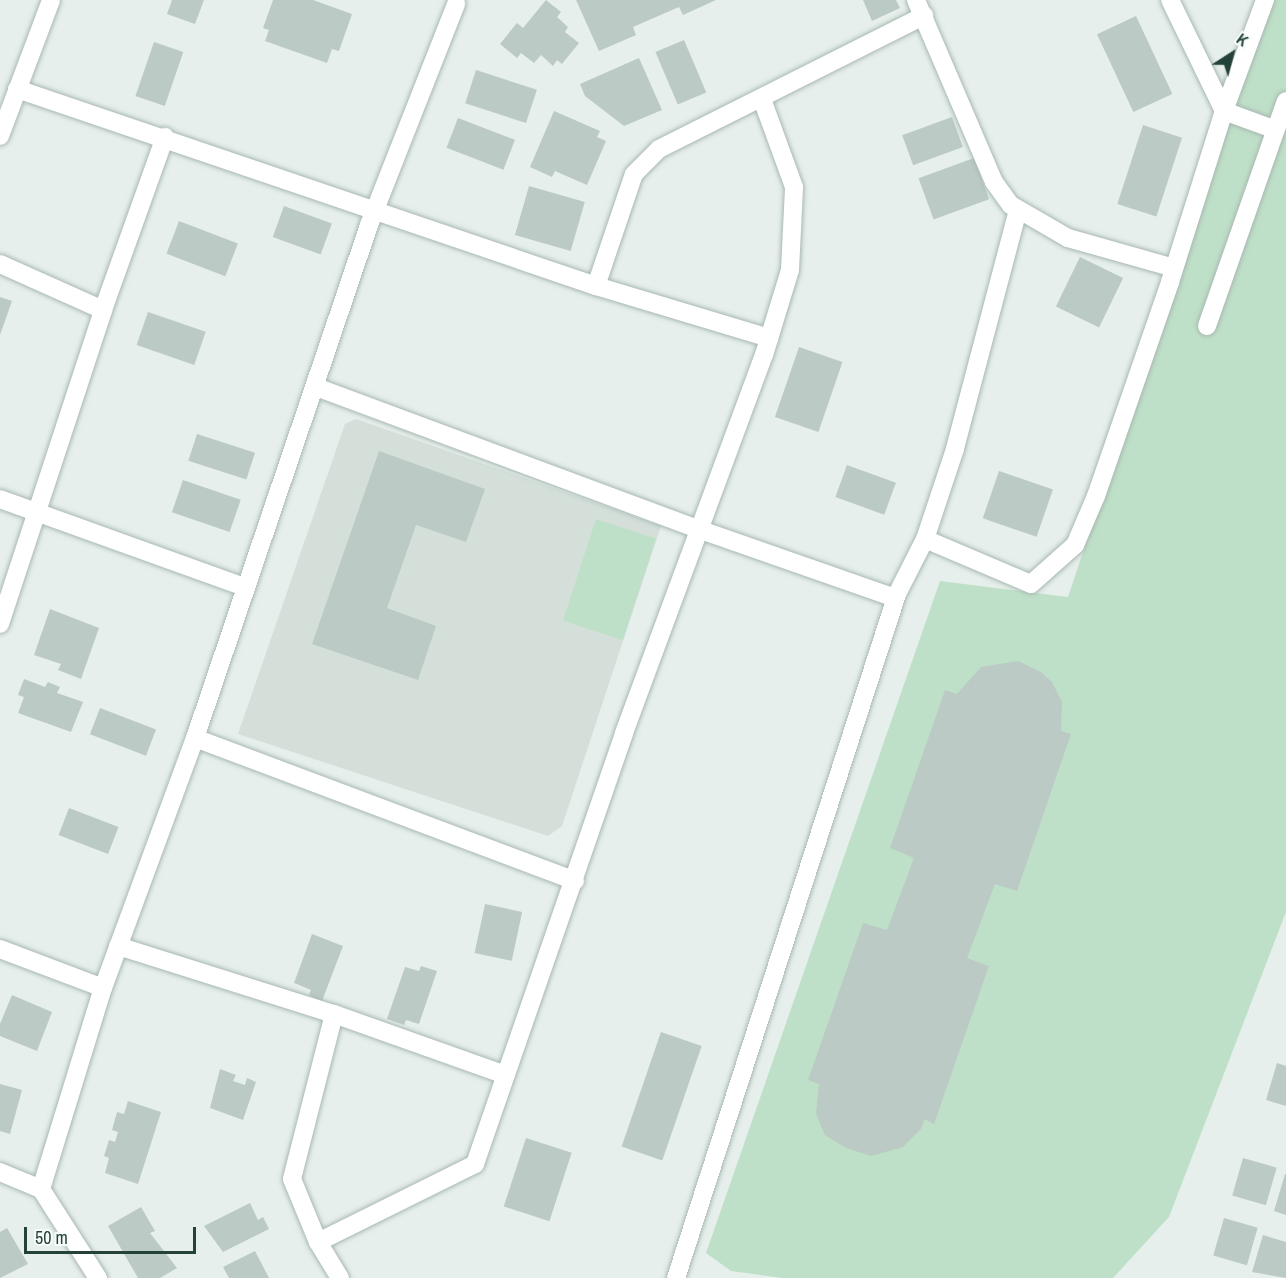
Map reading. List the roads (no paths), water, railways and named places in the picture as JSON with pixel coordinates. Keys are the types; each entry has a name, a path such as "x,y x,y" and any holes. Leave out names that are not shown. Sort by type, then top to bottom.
{"street":[{"path":"0,136 51,0"},
{"path":"1170,0 1224,111 1276,130"},
{"path":"925,539 1031,584 1075,545 1096,496 1174,268 1224,111 1265,0"},
{"path":"40,1189 103,988 195,738 374,211 454,2"},
{"path":"596,286 634,174 659,149 762,99 920,8 994,182 1018,210 1068,238 1174,268"},
{"path":"17,89 165,137 596,286 769,338"},
{"path":"318,1242 475,1164 698,529 769,338 790,270 794,187 762,99"},
{"path":"1207,326 1286,101"},
{"path":"0,624 103,310 165,137"},
{"path":"675,1278 897,594 925,539 955,449 1018,210"},
{"path":"0,264 103,310"},
{"path":"316,387 698,529 896,597 897,594"},
{"path":"0,499 245,587"},
{"path":"195,738 575,881"},
{"path":"118,946 334,1014 505,1075"},
{"path":"0,949 103,988"},
{"path":"334,1014 292,1179 318,1242 340,1278"},
{"path":"0,1172 40,1189 98,1278"}]}
